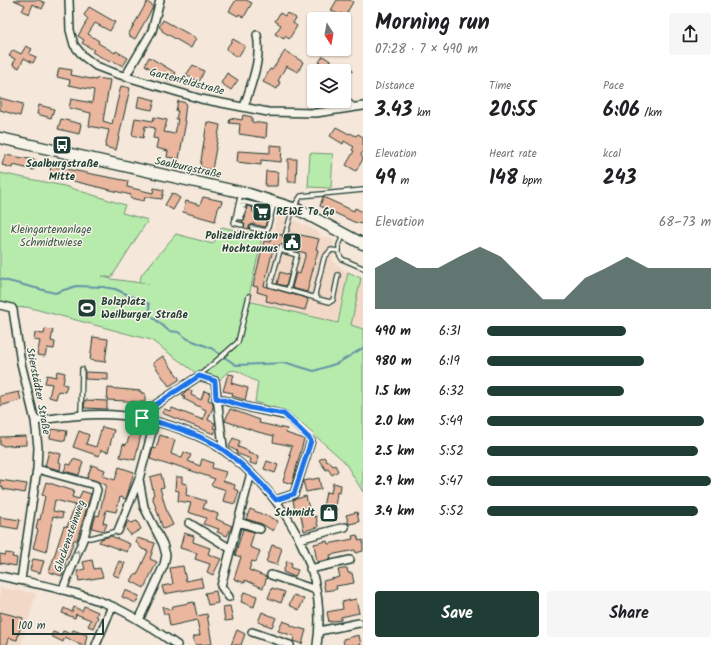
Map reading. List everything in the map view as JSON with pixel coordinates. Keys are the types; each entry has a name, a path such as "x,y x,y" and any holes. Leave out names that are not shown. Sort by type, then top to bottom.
{"street":[{"name":"Gartenfeldstraße","path":"70,0 70,30 72,41 78,50 96,66 125,77 202,99 268,112 305,114 360,107"},
{"name":"Gartenfeldstraße","path":"125,77 152,31 160,0"},
{"path":"244,107 258,61 260,47 258,35"},
{"name":"Saalburgstraße","path":"0,138 238,207 273,205 293,208 345,233 363,244"},
{"name":"Stierstädter Straße","path":"0,305 12,308 21,363 35,421 38,447 37,469 21,580"},
{"path":"142,418 143,413 199,376 215,381 222,446 221,449"},
{"path":"216,398 251,408 284,414"},
{"path":"35,421 81,414 106,414 142,418 183,430 221,449 251,473 276,500 299,539 316,590 319,631 317,645"},
{"path":"118,531 139,479 155,421"},
{"path":"276,500 294,494 311,441"},
{"name":"Gluckensteinweg","path":"37,469 95,485 97,490 84,537 63,589"},
{"path":"229,597 222,586 251,473"},
{"path":"139,479 144,506 163,544 166,555 164,565 139,620"},
{"path":"239,522 260,528"},
{"path":"189,523 231,549"},
{"path":"299,539 345,527"},
{"path":"310,569 350,560"},
{"path":"271,575 316,590"},
{"name":"Gluckensteinweg","path":"0,576 63,589 112,606 139,620 177,645"},
{"path":"96,645 112,606"},
{"path":"319,631 359,623"},
{"path":"252,632 290,645"}],"lane":[{"path":"351,101 360,107"},
{"path":"285,236 293,208 301,196 363,190"},
{"path":"238,207 255,208 273,205 267,231 252,228"},
{"path":"238,207 243,212 238,207"},
{"path":"238,207 234,223 242,225"},
{"path":"345,233 338,254 342,259 363,268"},
{"path":"288,290 297,255 280,249 270,285 330,302 333,300 338,275"},
{"path":"317,298 315,294 324,258 331,250 339,251"},
{"path":"199,376 238,342 248,296"},
{"path":"81,414 82,369"},
{"path":"284,414 311,441"},
{"path":"84,537 90,538 118,531"}],"shaded area":[{"path":"278,212 316,231 320,234 319,236 332,239 334,242 333,261 345,271 348,270 337,323 250,300 264,241 273,233"},
{"path":"361,278 363,278 363,329 351,326"},
{"path":"0,588 36,593 21,645 0,645"}],"green space":[{"path":"310,153 333,154 331,188 308,187"},
{"name":"Kleingartenanlage Schmidtwiese","path":"0,173 64,186 125,205 122,213 148,220 111,278 102,276 111,279 149,284 139,282 142,274 176,234 213,244 222,227 260,236 261,242 248,301 338,323 348,272 361,278 351,325 363,329 363,492 344,461 288,412 255,402 258,382 238,371 230,371 219,381 199,375 151,340 27,307 14,308 0,305"}],"building":[{"path":"14,0 39,0 45,3 42,9 33,4 29,14 22,11 25,5"},
{"path":"236,0 246,0 252,3 244,17 239,14 238,16 229,11"},
{"path":"337,0 350,0 353,2 347,12 334,12 331,10"},
{"path":"147,2 153,6 135,39 128,35"},
{"path":"89,7 115,22 110,31 95,23 88,34 99,41 98,43 115,53 116,51 128,58 123,66 111,60 110,62 92,52 94,50 82,43 84,40 78,36 88,19 84,15"},
{"path":"280,13 285,16 287,13 296,18 293,23 297,26 289,39 285,36 284,39 275,34 281,25 275,21"},
{"path":"163,20 196,38 191,48 162,31 159,27"},
{"path":"233,39 245,46 238,57 226,49"},
{"path":"26,46 32,49 29,54 36,57 33,63 24,58 19,68 13,65 15,59 9,56 13,50 21,54"},
{"path":"285,51 303,62 298,72 286,66 278,81 280,82 277,89 263,82 270,69 272,70"},
{"path":"323,56 335,64 322,64 319,62"},
{"path":"149,57 176,73 171,82 145,65"},
{"path":"193,65 204,71 199,82 186,75"},
{"path":"59,68 72,70 71,75 96,80 97,78 110,80 103,121 112,124 121,86 130,88 116,150 105,147 109,130 89,126 91,113 69,108 71,99 92,103 94,90 69,85 70,80 57,77"},
{"path":"227,73 238,80 231,90 221,83"},
{"path":"139,96 155,100 152,110 137,107"},
{"path":"0,98 23,104 20,116 0,110"},
{"path":"178,101 186,103 184,121 186,121 179,159 167,157 168,151 156,148 158,139 153,138 155,128 145,126 143,138 132,135 135,118 153,121 154,117 167,120 164,132 175,134 178,119 176,119 178,111 176,111"},
{"path":"39,105 54,109 51,118 37,114"},
{"path":"243,115 252,117 252,122 267,124 266,138 239,134 240,124 229,123 230,118 242,120"},
{"path":"61,119 81,124 79,134 58,129"},
{"path":"207,122 220,125 212,170 200,167"},
{"path":"336,127 349,134 350,133 356,136 358,134 363,137 363,151 361,155 363,159 356,171 346,165 354,151 352,150 354,147 344,141 343,144 330,136"},
{"path":"270,145 282,146 281,162 261,160 261,165 237,162 238,151 270,153"},
{"path":"5,155 36,160 34,170 13,165 12,168 2,165"},
{"path":"288,159 297,159 296,182 288,182"},
{"path":"51,166 128,181 127,187 153,193 154,188 164,190 162,199 145,197 144,201 130,198 131,195 69,180 69,178 50,174"},
{"path":"266,171 278,172 277,186 265,186"},
{"path":"172,193 180,198 173,210 165,205"},
{"path":"203,197 222,201 221,206 219,205 215,221 183,212 186,201 200,205"},
{"path":"323,197 354,211 355,208 363,212 363,224 354,222 320,206"},
{"path":"247,206 252,207 254,213 259,209 269,212 265,227 253,224 249,226 249,229 244,228 245,224 242,221 245,219"},
{"path":"273,233 282,235 284,239 290,237 291,233 319,239 316,249 318,250 307,292 292,288 296,273 300,274 306,253 284,248 282,244 278,246 274,245 264,286 306,298 308,300 305,310 266,301 267,295 257,292 258,287 253,286 264,241 270,242"},
{"path":"280,272 289,275 286,286 277,284"},
{"path":"45,329 53,330 51,341 55,342 54,349 47,348 45,356 37,355 40,341 34,340 35,333 44,334"},
{"path":"93,337 108,339 105,362 90,360"},
{"path":"163,356 179,378 179,380 169,386 153,363"},
{"path":"57,371 65,373 63,384 67,385 65,392 58,391 56,399 49,397 52,384 45,383 47,375 56,377"},
{"path":"85,372 108,373 108,380 85,379"},
{"path":"228,374 234,375 231,383 248,388 245,400 232,396 233,393 223,391"},
{"path":"108,388 141,391 141,393 145,393 145,402 107,400"},
{"path":"188,389 192,391 191,395 201,400 204,391 210,393 208,400 213,402 213,407 208,420 215,423 213,428 216,429 214,434 162,413 164,409 170,411 172,408 203,420 206,410 184,399 185,396 182,395"},
{"path":"19,392 21,400 0,406 0,396"},
{"path":"85,400 107,401 107,409 84,408"},
{"path":"230,409 260,420 259,423 287,429 286,433 304,439 292,484 283,481 291,456 289,455 292,446 273,442 274,436 225,421"},
{"path":"102,427 114,430 108,452 101,450 99,456 73,447 79,431 89,435 86,444 96,447"},
{"path":"51,429 67,431 65,441 50,438"},
{"path":"132,430 141,434 135,460 120,457 123,444 126,445"},
{"path":"160,435 175,440 171,454 182,458 184,452 191,455 188,461 200,466 202,459 213,463 212,468 226,472 223,481 235,485 234,489 239,491 235,504 223,501 226,490 211,485 215,479 172,464 172,466 150,459 153,448 156,449"},
{"path":"26,436 26,445 0,445 0,437"},
{"path":"233,438 240,441 238,447 249,451 248,453 259,456 257,465 250,463 251,459 236,453 237,451 229,447"},
{"path":"49,451 61,454 59,462 61,463 60,470 45,466"},
{"path":"324,457 327,462 329,461 333,466 335,465 338,471 332,475 328,469 326,470 319,460"},
{"path":"73,459 83,462 79,475 64,471 67,464 71,465"},
{"path":"267,461 278,465 275,473 264,469"},
{"path":"92,465 105,470 103,476 115,480 119,467 134,472 126,499 120,497 116,512 106,510 103,523 107,524 104,531 92,528 96,515 99,516 106,485 87,478"},
{"path":"161,474 164,487 160,488 167,512 173,525 163,529 152,496 154,495 150,477"},
{"path":"176,477 182,477 182,483 187,484 186,495 206,501 203,508 218,514 216,519 232,526 227,536 217,532 219,529 203,524 206,518 188,512 191,503 178,501 179,491 175,490"},
{"path":"319,478 321,489 306,492 303,481"},
{"path":"0,480 27,484 25,493 3,489 3,487 0,486"},
{"path":"46,482 74,491 72,497 79,499 82,491 91,494 77,540 74,540 68,558 67,557 62,576 49,572 64,526 67,527 75,505 55,500 53,511 63,513 62,518 53,516 46,552 33,548 38,530 36,529 38,519 40,520 45,496 42,495"},
{"path":"333,483 341,485 340,493 337,492 335,508 337,509 334,520 321,517 326,492 331,493"},
{"path":"306,496 311,517 316,516 318,527 304,531 300,510 295,511 293,500"},
{"path":"250,509 278,521 273,531 262,524 246,519"},
{"path":"357,512 359,522 349,524 346,515"},
{"path":"0,517 20,520 18,529 0,526"},
{"path":"128,520 131,523 137,521 141,529 131,535 125,528"},
{"path":"243,529 254,532 250,547 260,551 256,562 252,561 249,570 267,577 263,588 245,580 245,583 234,579 241,557 235,555"},
{"path":"184,533 194,536 193,542 210,548 208,554 221,559 213,575 207,572 210,564 195,559 197,553 180,548"},
{"path":"357,535 359,541 363,540 363,551 356,553 355,550 330,555 331,559 317,562 314,544 327,541 328,544 353,539 352,536"},
{"path":"111,536 130,544 127,552 99,542 101,539"},
{"path":"137,538 155,543 150,559 157,562 144,588 131,581 135,574 137,575 148,551 142,549 136,542"},
{"path":"272,545 282,548 277,565 266,562"},
{"path":"6,553 13,554 12,557 17,558 16,566 0,563 0,554 5,555"},
{"path":"33,559 44,561 40,573 30,570"},
{"path":"92,560 94,569 100,568 103,577 79,581 77,571 85,569 83,562"},
{"path":"119,561 125,563 119,577 113,575"},
{"path":"287,561 292,563 291,568 298,570 295,577 283,572"},
{"path":"183,566 186,581 201,578 203,587 164,594 162,586 173,584 170,568"},
{"path":"347,568 348,573 352,573 354,583 336,586 337,589 325,591 323,581 340,577 338,570"},
{"path":"272,588 285,592 281,603 268,598"},
{"path":"125,590 139,596 136,603 122,597"},
{"path":"216,591 218,603 208,605 205,593"},
{"path":"244,592 257,596 254,607 241,602"},
{"path":"294,595 304,599 299,610 289,605"},
{"path":"356,599 359,613 341,617 341,620 329,622 327,612 343,609 342,602"},
{"path":"194,602 197,616 207,614 212,644 195,645 193,637 200,635 197,620 170,626 168,614 164,614 162,606 171,610 173,606"},
{"path":"84,606 98,612 96,616 98,617 93,628 88,626 91,620 76,614 75,618 62,613 64,608 72,612 74,607 82,611"},
{"path":"230,606 233,620 225,621 223,607"},
{"path":"0,612 23,618 17,640 9,638 7,645 0,645"},
{"path":"262,612 276,618 272,627 258,622"},
{"path":"283,621 291,624 291,626 306,630 302,644 293,641 294,636 278,631"},
{"path":"73,630 87,635 85,645 79,645 65,637 63,642 51,636 53,632 61,635 63,631 71,634"},
{"path":"237,630 245,634 241,645 231,645"},
{"path":"359,635 361,645 344,645 343,639"}],"waterway":[{"path":"0,279 55,293 76,286 115,289 149,304 150,315 169,331 178,332 188,339 211,348 236,365 287,363 314,371 338,363 363,348"}],"place":[{"name":"Saalburgstraße Mitte","path":"62,145"},
{"name":"REWE To Go","path":"262,212"},
{"name":"Polizeidirektion Hochtaunus","path":"292,242"},
{"name":"Bolzplatz Weilburger Straße","path":"87,308"},
{"name":"Schmidt","path":"329,513"}],"route":[{"path":"199,376 215,381 216,398 251,408 284,414 311,441 294,494 276,500 251,473 221,449 183,430 142,418 143,413 199,376"}]}
